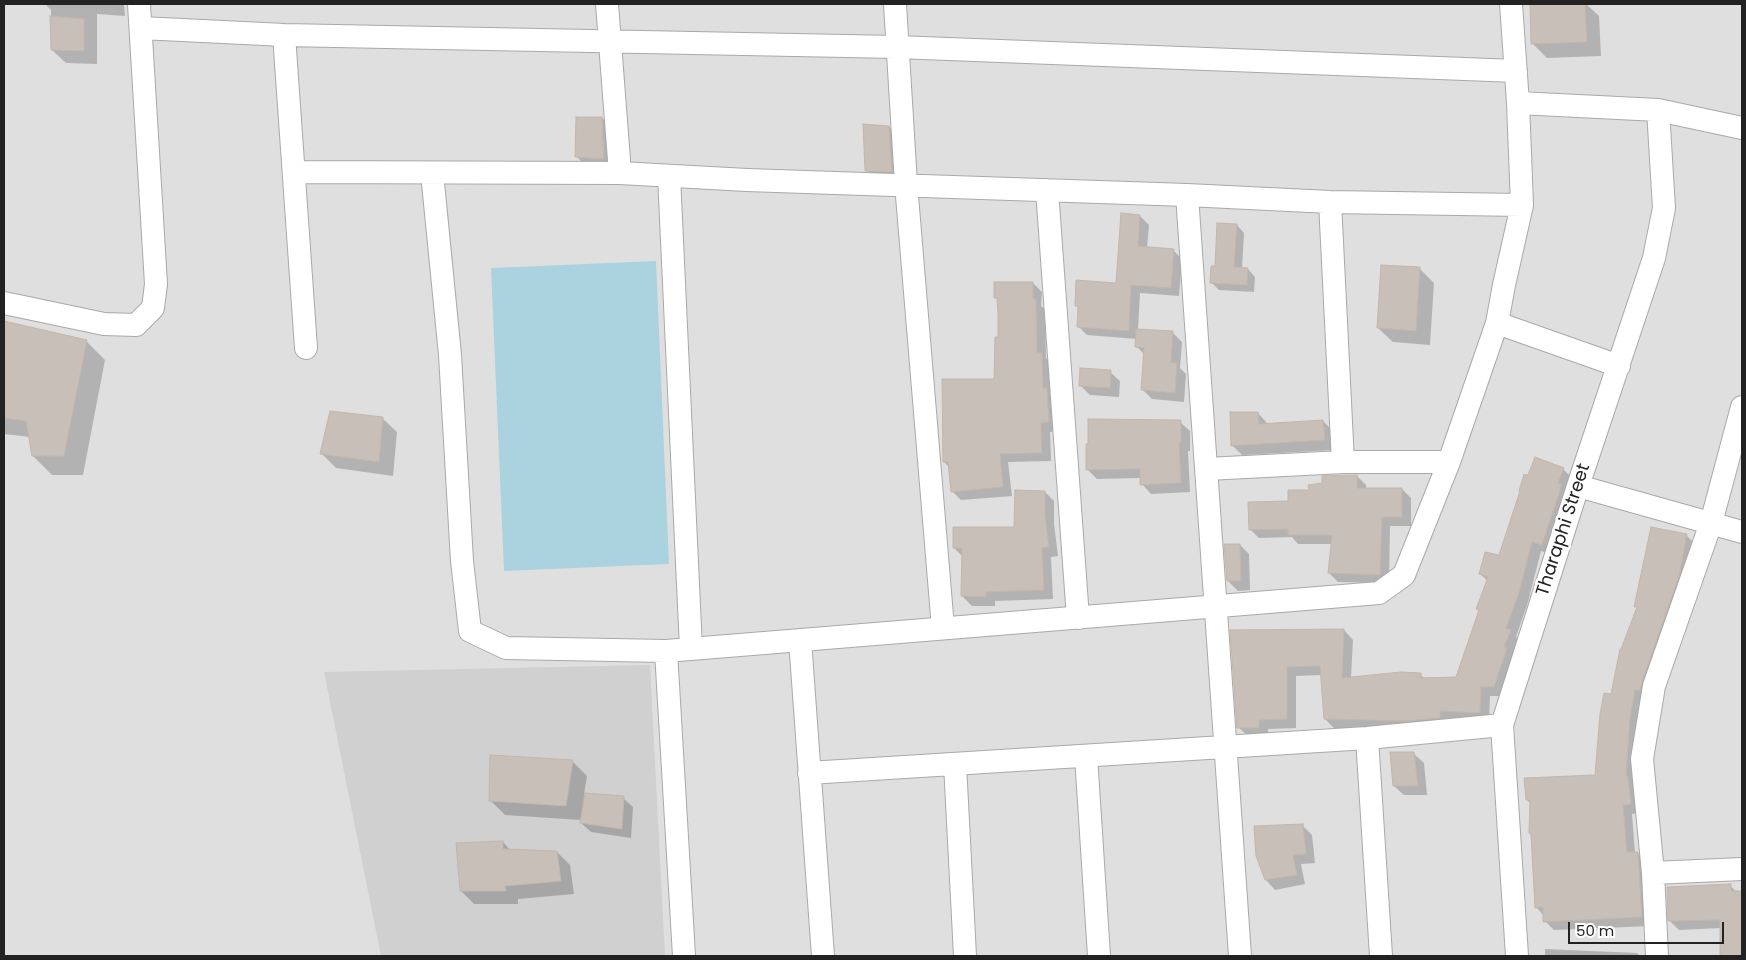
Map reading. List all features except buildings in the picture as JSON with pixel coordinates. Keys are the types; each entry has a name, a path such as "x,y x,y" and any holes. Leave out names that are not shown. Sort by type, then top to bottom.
{"street":[{"path":"4,303 104,324 136,325 153,308 156,284 139,4"},
{"path":"608,4 620,173"},
{"path":"895,4 906,184 943,628"},
{"path":"432,173 450,355 462,561 470,631 506,648 666,651 1379,593 1404,575 1449,462 1497,323 1522,205 1512,4"},
{"path":"141,28 284,35 897,47 1516,71"},
{"path":"284,35 306,348"},
{"path":"1518,103 1658,110 1742,128"},
{"name":"Tharaphi Street","path":"1517,956 1502,725 1578,486 1654,258 1664,208 1658,110"},
{"path":"294,172 620,173 747,180 906,184 1330,202 1522,205"},
{"path":"670,176 692,649"},
{"path":"1048,190 1078,618"},
{"path":"1187,195 1227,747 1240,956"},
{"path":"1330,202 1343,462"},
{"path":"1497,323 1619,366"},
{"path":"1657,956 1653,873 1642,759 1654,686 1711,523 1742,407"},
{"path":"1207,469 1343,462 1449,462"},
{"path":"1578,486 1742,532"},
{"path":"800,640 823,956"},
{"path":"666,651 684,956"},
{"path":"809,773 1368,738 1502,725"},
{"path":"1368,738 1381,956"},
{"path":"1086,756 1099,956"},
{"path":"954,764 966,956"},
{"path":"1653,873 1742,869"}],"shaded area":[{"path":"4,4 1742,4 1742,956 4,956"},
{"path":"650,665 665,956 381,956 324,672"}],"water":[{"path":"656,261 669,564 504,571 491,268"}]}
